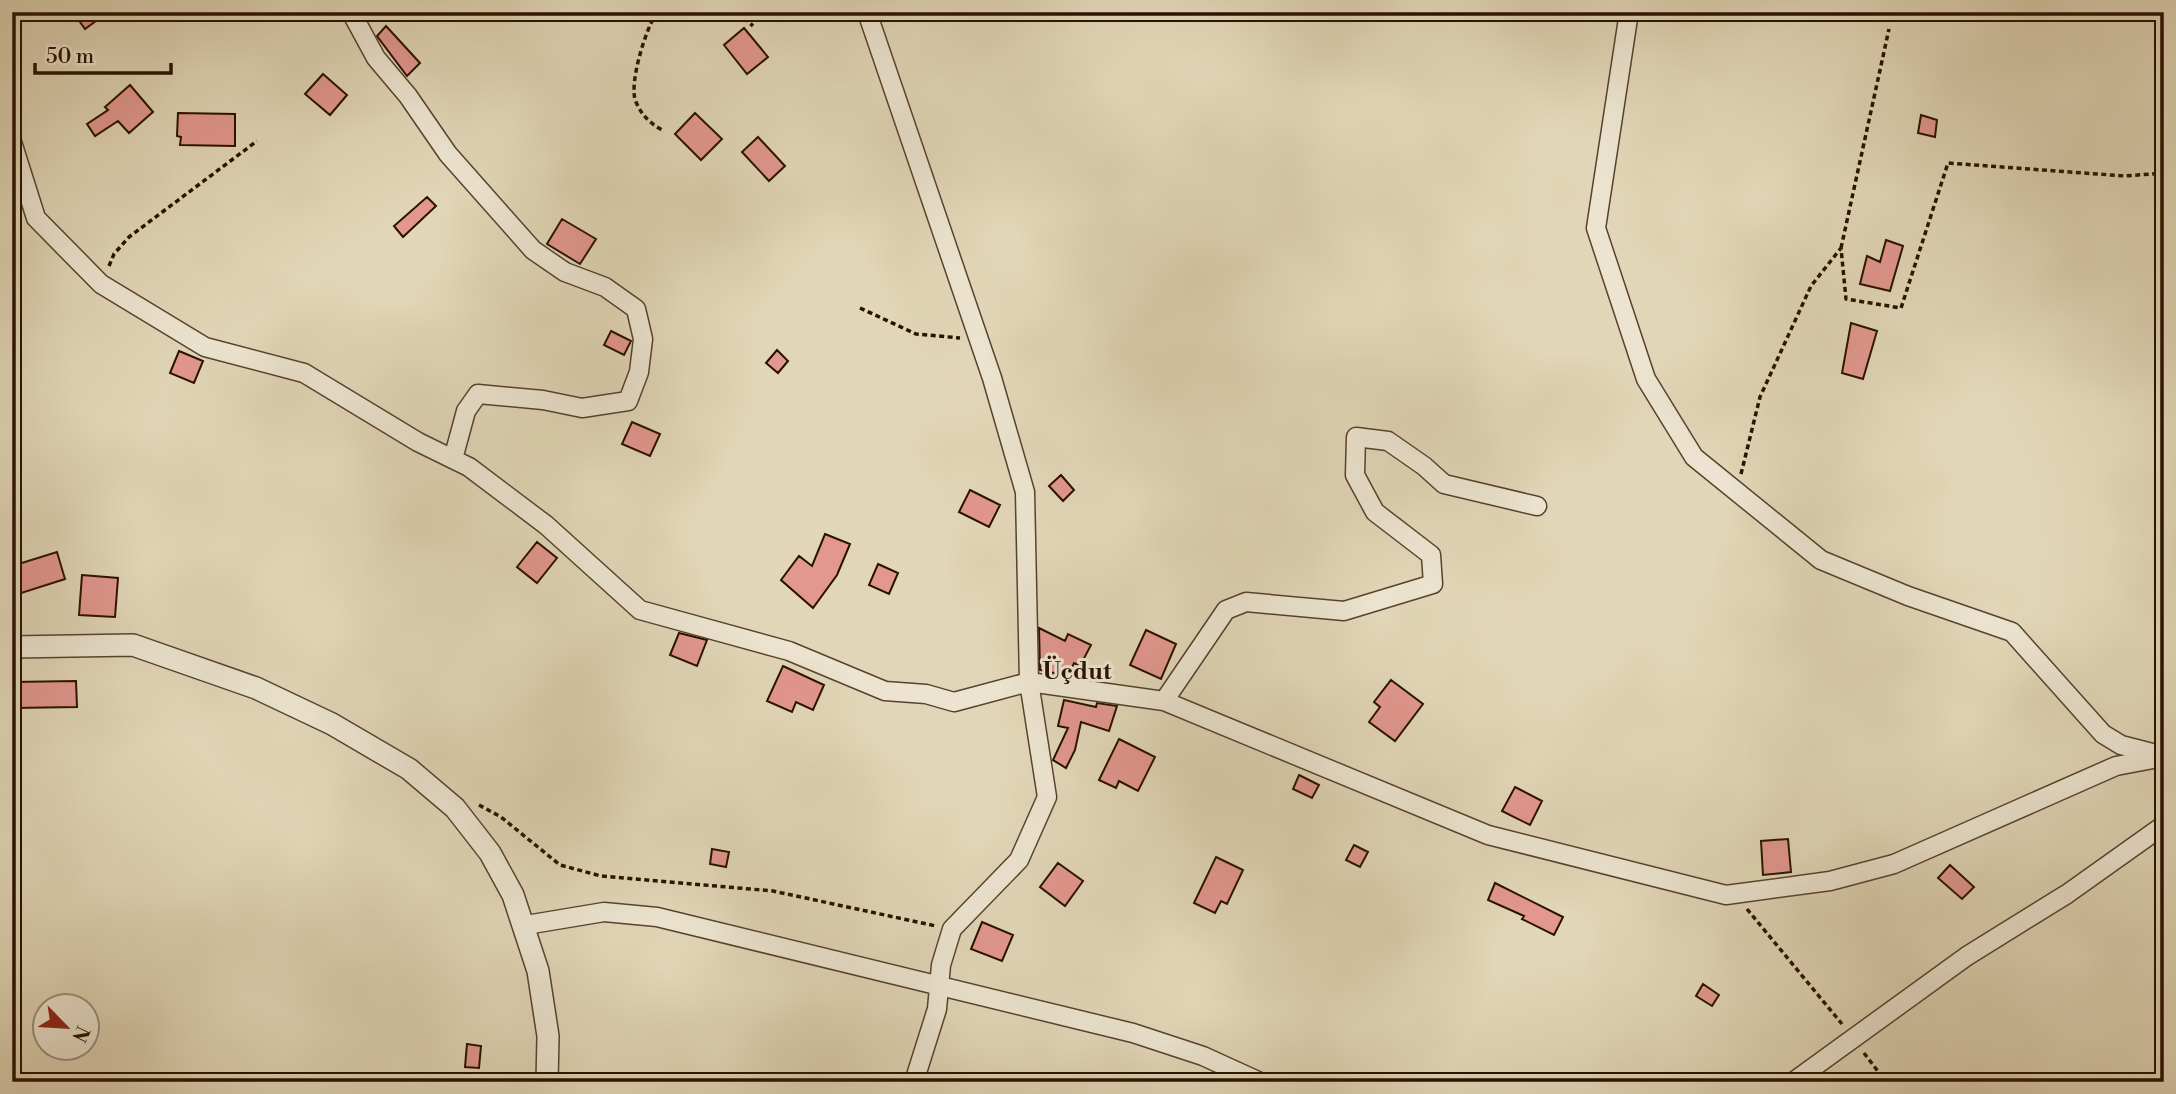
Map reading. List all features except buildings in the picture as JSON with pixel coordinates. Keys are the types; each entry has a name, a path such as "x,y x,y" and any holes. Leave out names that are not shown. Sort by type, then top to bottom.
{"street":[{"path":"351,12 376,58 408,96 448,155 516,232 533,250 565,272 605,287 636,310 643,340 639,372 628,401 582,408 543,400 478,394 466,411 453,459"},
{"path":"867,12 979,339 1025,492 1029,682 1047,797 1019,860 952,929 939,985 937,1009 914,1082"},
{"path":"1629,12 1597,228 1646,379 1694,457 1821,560 1908,596 2012,632 2103,734 2122,745 2164,756"},
{"path":"12,142 36,218 101,284 205,347 304,373 418,442 469,467 546,525 640,610 789,651 885,691 926,694 954,702 1029,682 1164,701 1488,835 1726,895 1830,881 1894,864 2116,766 2164,756"},
{"path":"1164,701 1226,610 1246,602 1344,611 1433,584 1431,555 1375,512 1356,475 1356,437 1388,442 1424,466 1444,484 1537,506"},
{"path":"12,646 133,645 257,688 332,724 409,769 454,808 490,853 526,925 538,971 548,1036 547,1082"},
{"path":"1793,1082 1956,964 2067,894 2164,825"},
{"path":"526,925 584,914 640,914 1145,1036 1203,1056 1260,1082"}],"path":[{"path":"657,12 641,51 634,100 648,121 662,130"},
{"path":"738,12 753,26"},
{"path":"1889,29 1841,248 1846,299 1901,308 1948,163 2125,176 2164,173"},
{"path":"101,284 114,254 129,237 257,141"},
{"path":"1737,492 1760,397 1811,285 1841,248"},
{"path":"860,308 916,334 979,339"},
{"path":"478,805 501,817 560,865 601,876 773,891 952,929"},
{"path":"1734,894 1886,1082"}],"district":[{"name":"Üçdut","path":"1077,672"}]}
